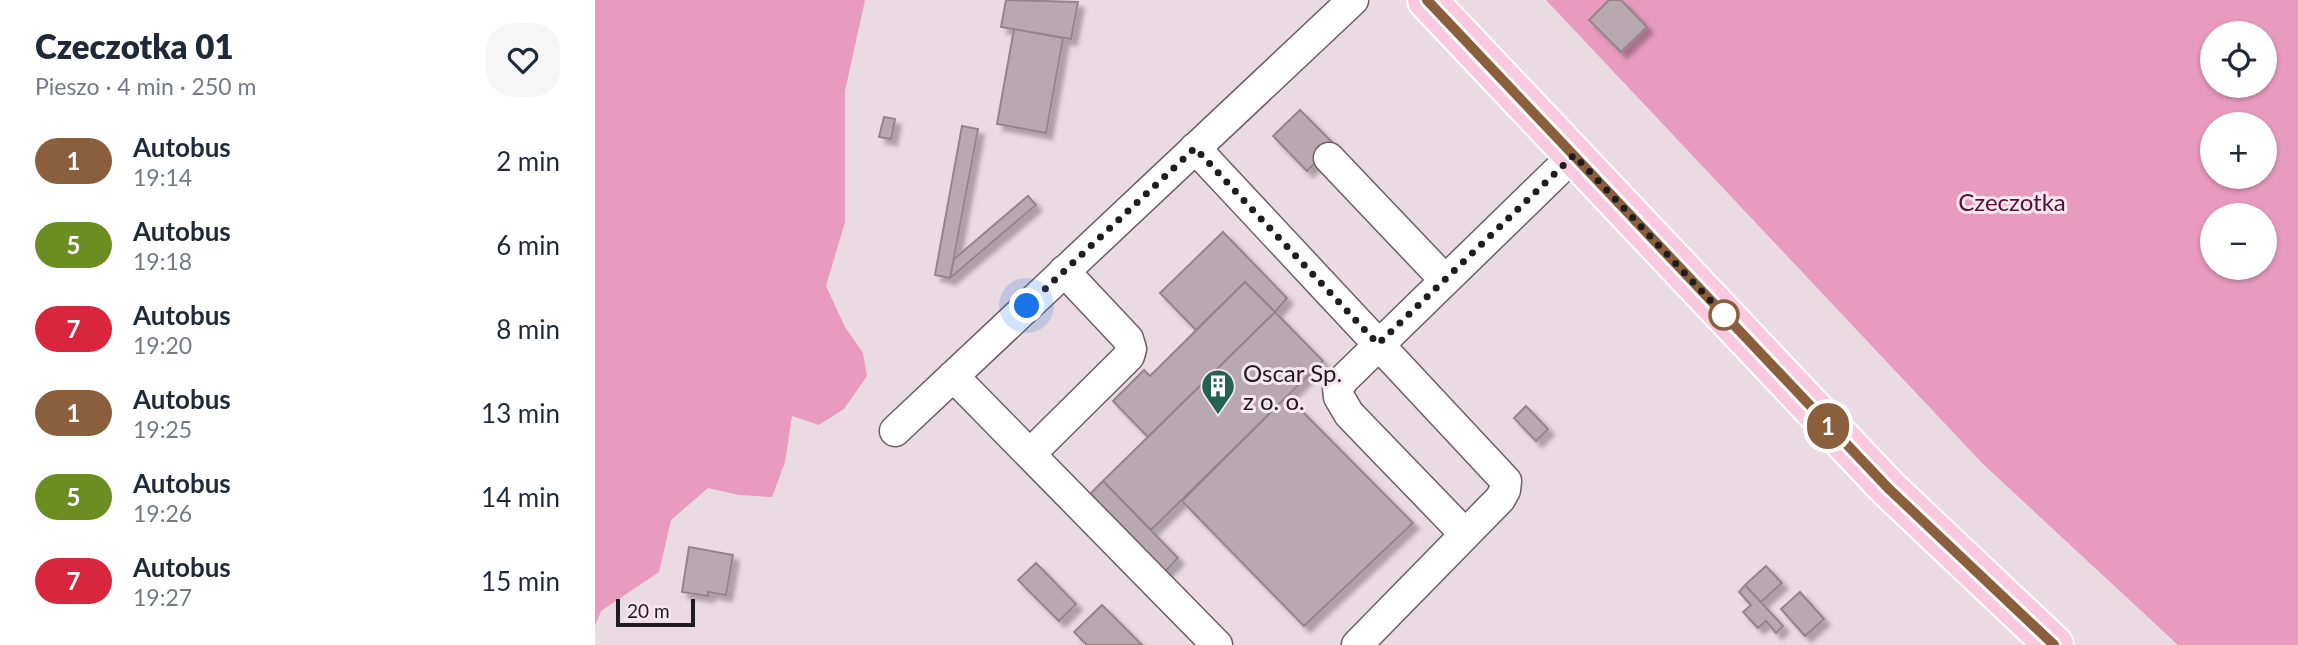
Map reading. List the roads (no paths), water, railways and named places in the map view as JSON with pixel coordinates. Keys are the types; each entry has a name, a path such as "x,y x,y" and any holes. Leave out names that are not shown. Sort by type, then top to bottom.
{"main road":[{"path":"1427,0 1888,488 2055,645"}],"lane":[{"path":"895,431 1353,0"},
{"path":"1195,148 1506,481 1500,499 1357,645"},
{"path":"1465,534 1343,405 1338,388 1378,344 1574,155"},
{"path":"1329,158 1445,280"},
{"path":"1030,454 1129,356 1131,349 1128,339 1065,271"},
{"path":"953,376 1217,645"}],"place":[{"name":"Oscar Sp. z o. o.","path":"1218,416"}],"park label":[{"name":"Czeczotka","path":"2012,201"}]}
